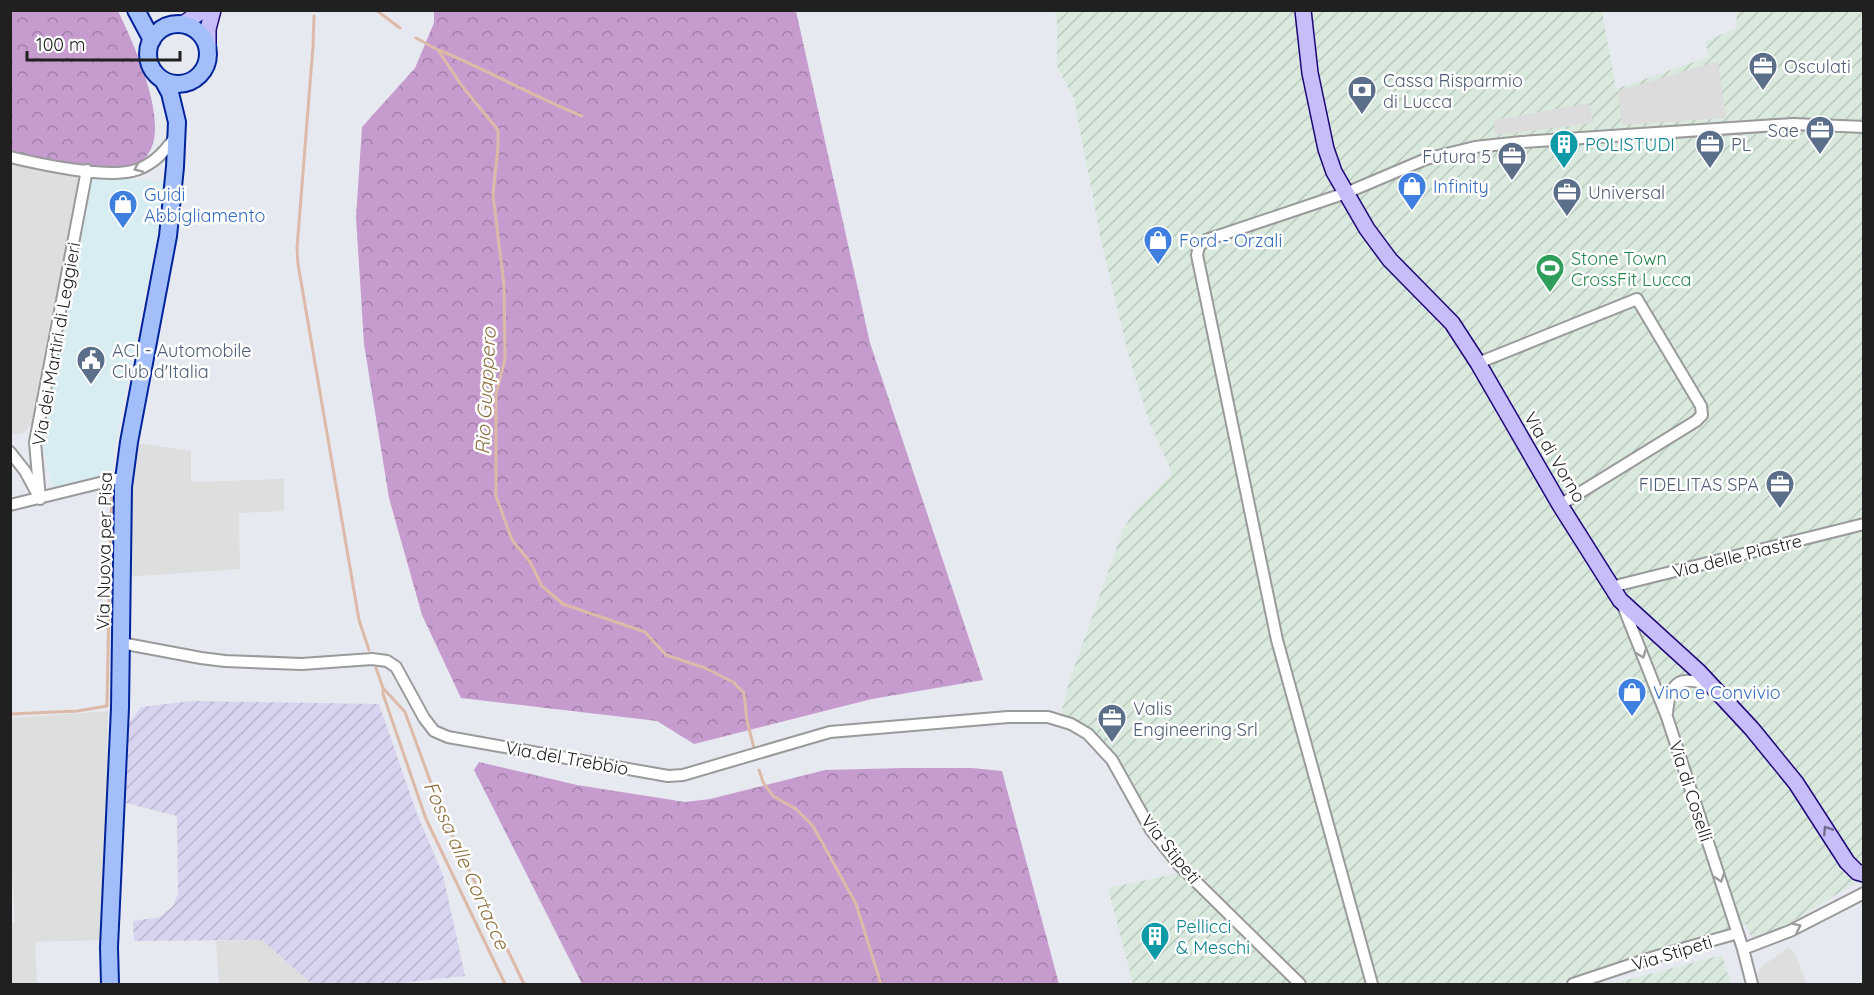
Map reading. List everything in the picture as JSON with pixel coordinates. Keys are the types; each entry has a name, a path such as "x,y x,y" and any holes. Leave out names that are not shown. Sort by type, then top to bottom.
{"main road":[{"path":"136,10 152,40"},
{"path":"144,10 158,19 191,26 201,34 208,47 206,65 184,99 177,128"},
{"path":"177,128 170,93 150,64 148,52 152,40 161,29 178,24"},
{"path":"163,80 179,84 195,79"},
{"name":"Via Nuova per Pisa","path":"110,984 109,947 122,643 124,477 168,236 177,128"}],"street":[{"path":"178,24 203,10"},
{"path":"208,47 208,29 213,10"},
{"name":"Via di Vorno","path":"1303,10 1310,73 1326,149 1335,172 1367,229 1390,260 1452,323 1478,363 1560,505 1620,600 1698,672 1752,729 1796,783 1847,862 1857,872 1863,874"},
{"path":"1372,984 1277,640 1197,255 1199,246 1206,240 1346,193 1426,159 1475,147 1793,124 1863,127"},
{"path":"10,157 87,171 121,173 142,168 167,148 177,128"},
{"name":"Via dei Martiri di Leggieri","path":"40,499 35,442 87,171"},
{"path":"1478,363 1637,299 1701,406 1702,415 1696,421 1560,505"},
{"name":"Via dei Martiri di Leggieri","path":"10,452 25,471 40,499"},
{"path":"10,505 124,477"},
{"name":"Via delle Piastre","path":"1611,586 1863,525"},
{"name":"Via di Coselli","path":"1620,600 1667,717 1738,933 1752,984"},
{"name":"Via del Trebbio","path":"122,643 225,661 302,664 372,659 387,661 396,667 424,718 434,731 448,736 525,751 668,776 683,775 830,732 1008,717 1048,717"},
{"path":"1667,717 1669,696 1675,686 1685,680 1710,685"},
{"name":"Via Stipeti","path":"1048,717 1071,724 1088,734 1103,748 1151,830 1179,864 1299,984"},
{"path":"1743,949 1790,931 1863,893"},
{"name":"Via Stipeti","path":"1573,984 1654,957 1738,933"}],"shaded area":[{"path":"1055,11 1602,11 1616,89 1708,57 1706,41 1736,28 1737,11 1863,11 1863,881 1852,885 1775,932 1753,939 1745,924 1558,984 1305,984 1167,842 1113,756 1094,733 1061,714 1069,682 1123,530 1133,513 1172,473 1149,421 1130,361 1101,240 1074,99 1057,66"},
{"path":"1718,61 1726,118 1622,125 1618,91"},
{"path":"1590,103 1593,123 1495,135 1494,120"},
{"path":"10,162 77,174 79,177 35,421 22,434 11,435"},
{"path":"93,176 163,182 161,214 114,451 113,470 53,488 41,440"},
{"path":"132,442 191,451 191,482 284,479 284,511 239,513 240,569 126,577"},
{"path":"192,701 379,704 417,814 443,875 465,976 391,984 312,984 262,940 134,941 133,921 160,917 173,906 178,894 177,816 126,803 129,723 141,707"},
{"path":"108,711 104,940 35,942 37,984 11,984 11,923 15,922 10,843 11,718"},
{"path":"1180,873 1292,984 1133,984 1108,888"},
{"path":"262,940 312,984 219,984 216,941"},
{"path":"1789,947 1794,952 1807,984 1757,984 1755,977 1761,967"},
{"path":"1722,955 1731,984 1611,984"}],"green space":[{"path":"10,11 118,11 132,41 152,100 155,120 154,137 150,151 145,158 124,168 11,158"},
{"path":"434,11 796,11 870,343 983,680 872,699 694,744 657,721 461,698 422,615 389,498 364,344 356,217 362,127 415,68 434,23"},
{"path":"479,762 577,785 685,802 710,799 825,770 972,768 1002,771 1059,984 582,984 474,770"}],"waterway":[{"name":"Rio Guappero","path":"376,10 400,28"},
{"path":"314,16 297,248 298,264 359,620 369,650"},
{"name":"Rio Guappero","path":"416,38 438,50 462,86 498,130 493,195 504,285 505,359 496,394 496,496 512,540 530,562 542,586 563,604 645,632 666,655 705,668 733,682 744,693 747,721 754,748"},
{"path":"439,50 582,116"},
{"path":"109,582 112,493"},
{"path":"10,714 77,711 107,706 109,599"},
{"path":"376,668 383,688 405,712 443,816 524,984"},
{"name":"Fossa alle Cortacce","path":"383,688 383,694 426,819 505,984"},
{"name":"Rio Guappero","path":"759,770 763,782 773,796 796,809 813,826 856,904 881,984"}],"place":[{"name":"Osculati","path":"1763,92"},
{"name":"Cassa Risparmio di Lucca","path":"1362,116"},
{"name":"Sae","path":"1820,156"},
{"name":"POLISTUDI","path":"1564,170"},
{"name":"PL","path":"1710,170"},
{"name":"Futura 5","path":"1512,182"},
{"name":"Infinity","path":"1412,212"},
{"name":"Universal","path":"1567,218"},
{"name":"Guidi Abbigliamento","path":"123,230"},
{"name":"Ford - Orzali","path":"1158,266"},
{"name":"Stone Town CrossFit Lucca","path":"1550,294"},
{"name":"ACI - Automobile Club d'Italia","path":"91,386"},
{"name":"FIDELITAS SPA","path":"1780,510"},
{"name":"Vino e Convivio","path":"1632,718"},
{"name":"Valis Engineering Srl","path":"1112,744"},
{"name":"Pellicci & Meschi","path":"1155,962"}]}
